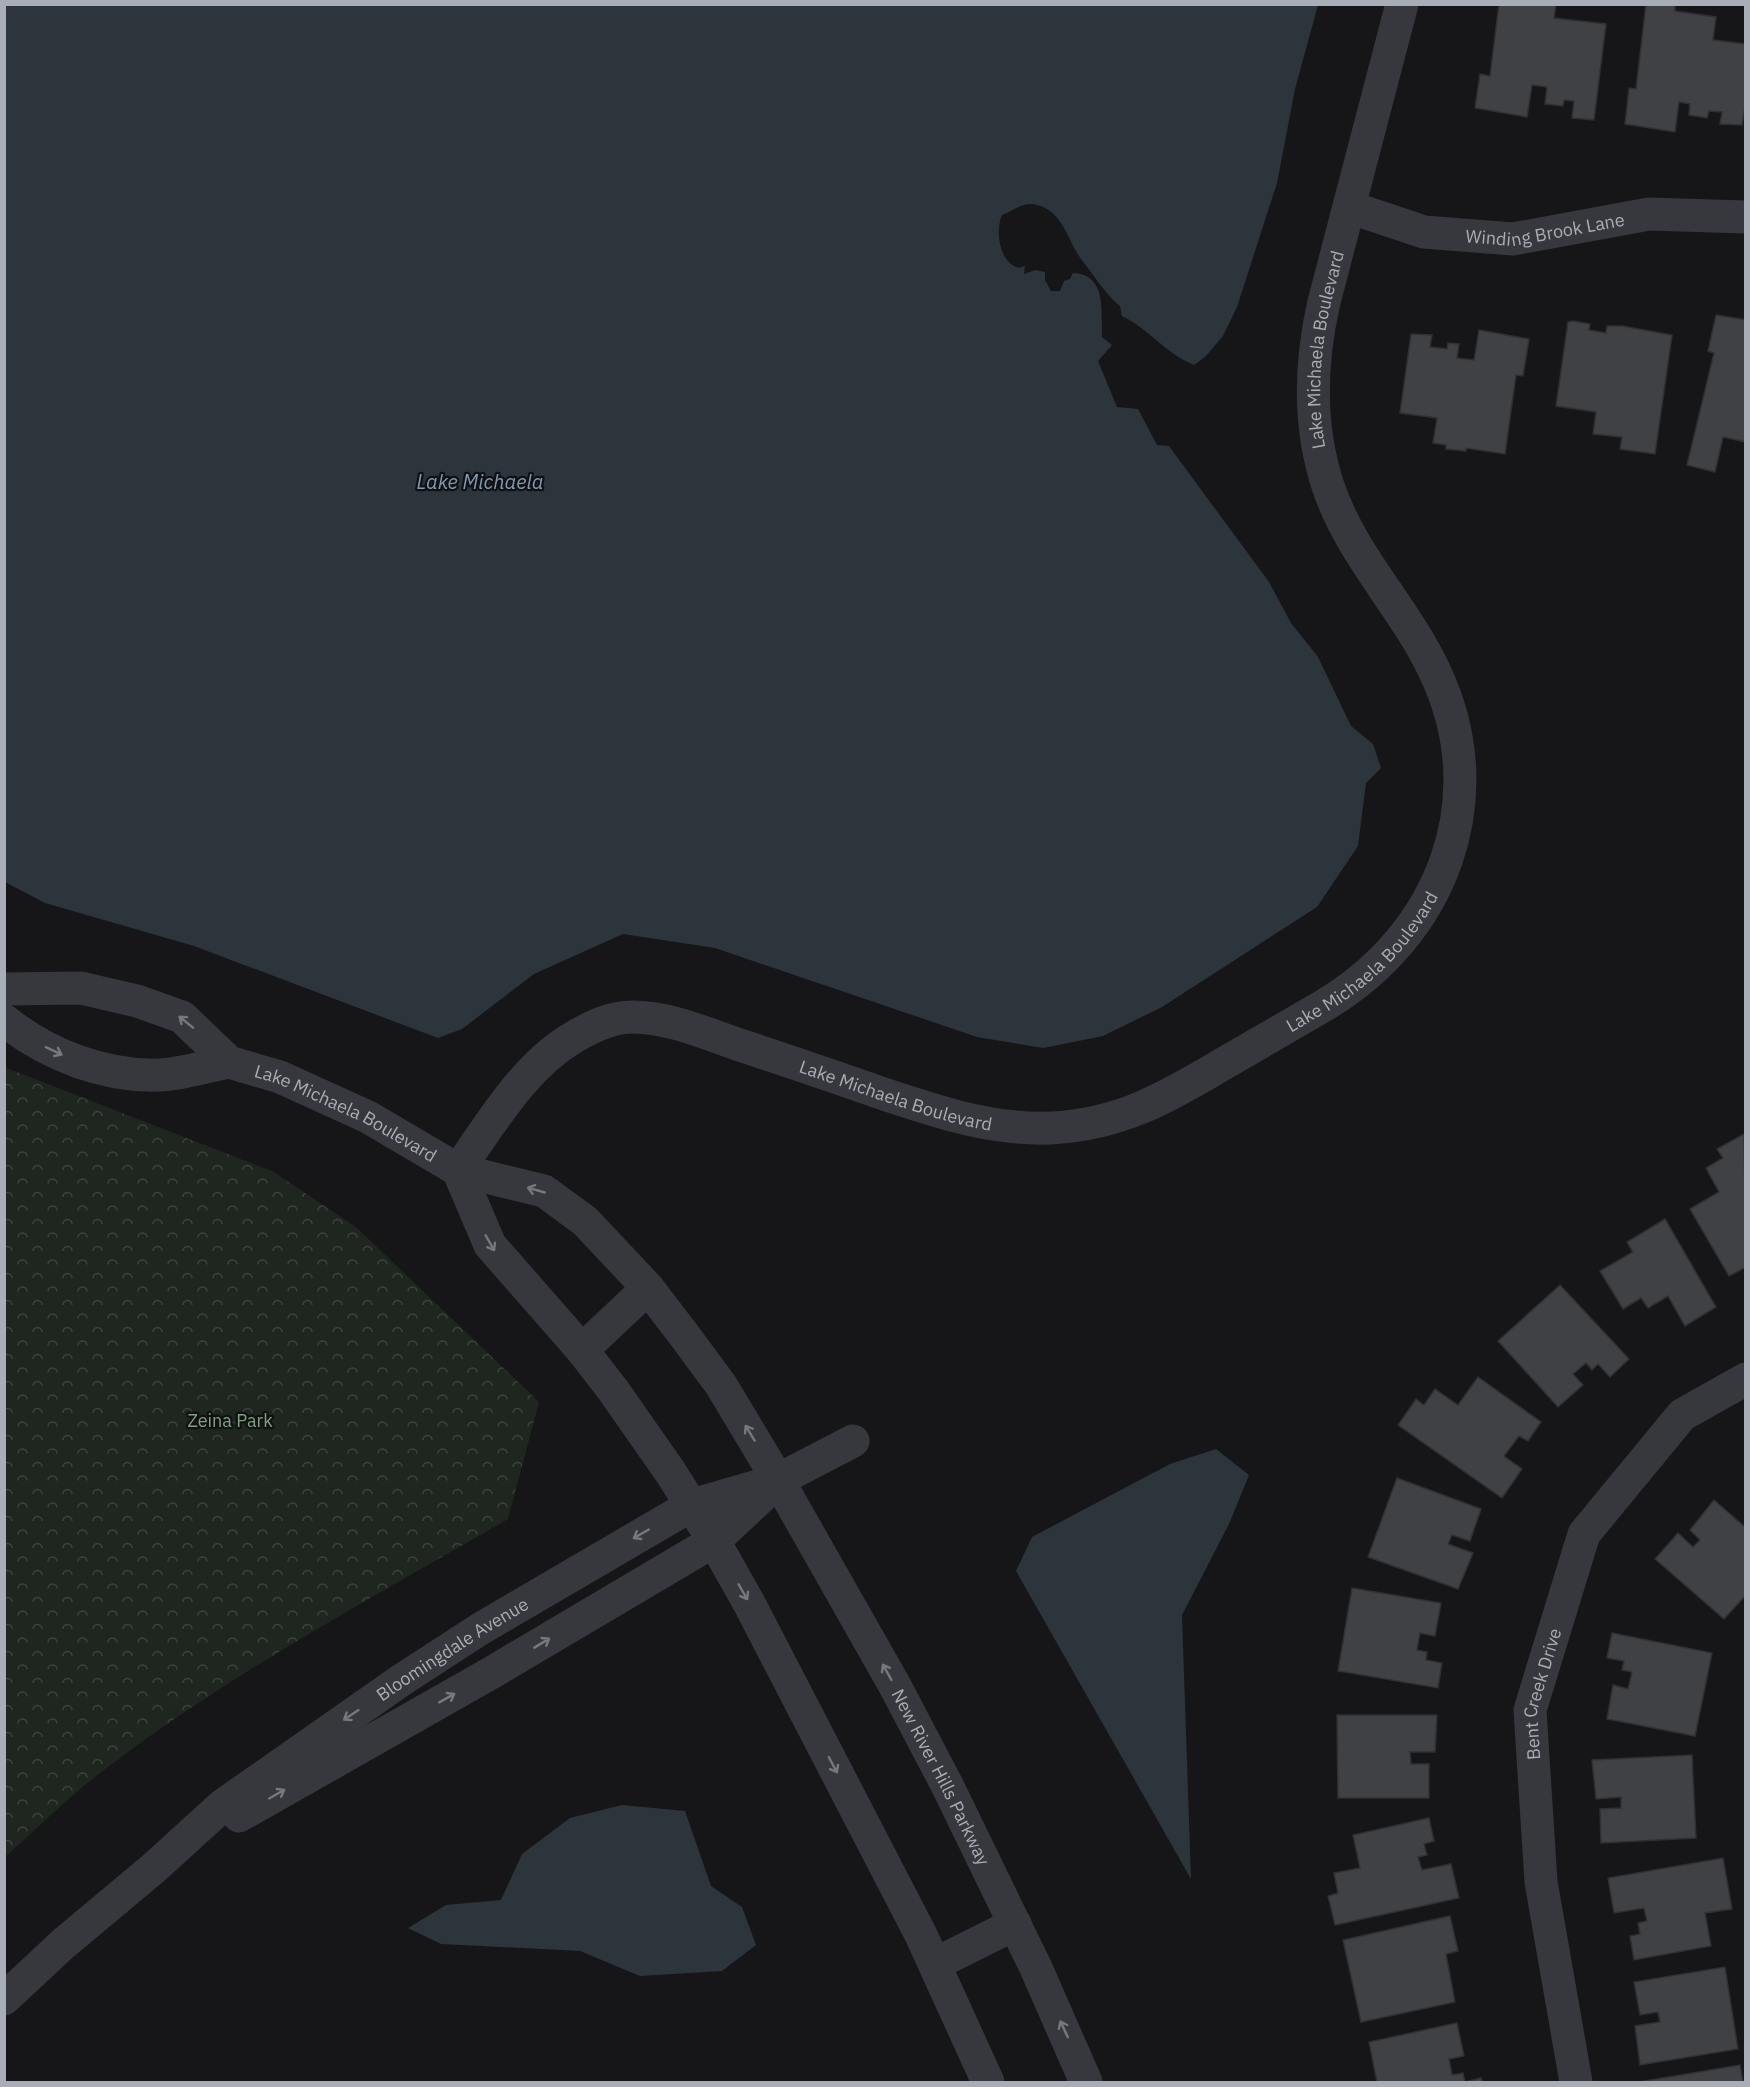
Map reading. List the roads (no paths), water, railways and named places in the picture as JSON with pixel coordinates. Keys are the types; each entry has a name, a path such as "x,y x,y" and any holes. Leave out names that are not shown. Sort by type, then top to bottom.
{"street":[{"name":"Lake Michaela Boulevard","path":"458,1170 514,1092 534,1070 570,1038 609,1020 627,1016 678,1024 953,1117 1023,1128 1054,1128 1118,1118 1156,1103 1333,1000 1365,977 1393,949 1420,915 1441,881 1452,849 1458,813 1460,776 1455,737 1436,673 1342,523 1327,484 1318,446 1312,373 1315,339 1402,4"},
{"name":"Winding Brook Lane","path":"1348,207 1424,232 1514,239 1649,214 1746,218"},
{"name":"Lake Michaela Boulevard","path":"4,989 81,988 137,1001 182,1017 229,1062"},
{"name":"Lake Michaela Boulevard","path":"4,1020 23,1035 53,1051 82,1063 117,1071 160,1075 229,1062 280,1077 368,1117 458,1170 544,1191 585,1221 648,1288 721,1385 778,1480"},
{"name":"Lake Michaela Boulevard","path":"458,1170 490,1245 582,1350 644,1433 714,1541"},
{"path":"582,1350 648,1288"},
{"name":"Bent Creek Drive","path":"1576,2082 1541,1882 1530,1710 1584,1534 1682,1415 1746,1379"},
{"name":"Bloomingdale Avenue","path":"4,1999 63,1944 155,1867 223,1805 400,1681 490,1623 692,1505 778,1480 853,1441"},
{"name":"Bloomingdale Avenue","path":"155,1867 714,1541 778,1480"},
{"name":"New River Hills Parkway","path":"778,1480 895,1686 1015,1924 1082,2081"},
{"path":"714,1541 750,1605 935,1964 988,2082"},
{"path":"935,1964 1015,1924"}],"water":[{"name":"Lake Michaela","path":"4,5 1318,5 1295,89 1277,183 1237,307 1223,336 1205,357 1194,365 1122,316 1120,306 1104,290 1081,259 1063,225 1051,212 1033,204 1002,215 999,237 1000,246 1007,260 1019,268 1025,266 1024,274 1035,270 1045,272 1045,280 1051,291 1060,291 1064,281 1070,279 1073,273 1084,275 1092,280 1100,296 1102,337 1112,345 1098,361 1117,407 1138,409 1157,445 1169,446 1269,582 1291,623 1318,657 1351,726 1373,744 1381,768 1366,783 1358,846 1317,907 1162,1007 1103,1036 1043,1048 977,1037 715,948 623,934 534,974 462,1029 438,1038 194,946 45,903 5,882"},
{"path":"1216,1449 1249,1475 1229,1524 1182,1615 1191,1879 1016,1571 1032,1537 1170,1464"},
{"path":"622,1805 685,1811 711,1886 742,1907 756,1945 722,1971 640,1976 580,1951 441,1944 408,1928 446,1905 501,1900 522,1854 570,1818"}],"park label":[{"name":"Zeina Park","path":"230,1420"}]}
